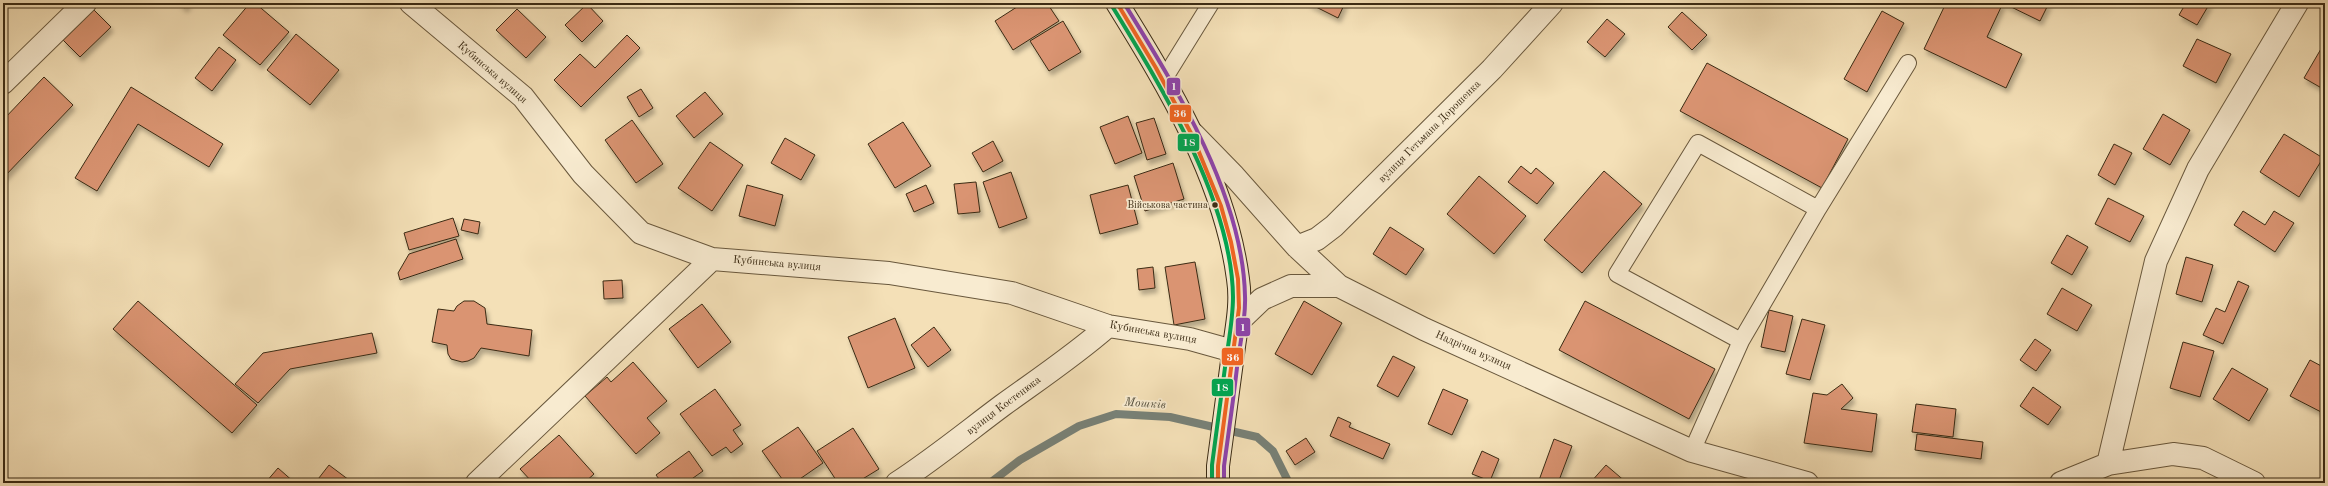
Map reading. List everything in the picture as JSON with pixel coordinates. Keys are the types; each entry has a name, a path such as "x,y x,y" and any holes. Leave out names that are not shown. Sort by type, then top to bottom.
{"street":[{"path":"3,83 85,3"},
{"name":"Кубинська вулиця","path":"411,3 523,97 583,174 642,233 712,259 889,273 1012,293 1108,326 1190,339 1233,351"},
{"path":"1117,3 1164,79 1193,134 1219,202 1238,280 1239,321 1233,351 1218,474"},
{"name":"вулиця Гетьмана Дорошенка","path":"1297,247 1317,239 1334,226 1492,69 1552,3"},
{"path":"2108,464 2156,260 2198,169 2297,3"},
{"name":"Надрічна вулиця","path":"1193,134 1234,176 1297,247 1339,286 1424,329 1692,451 1806,483"},
{"path":"476,483 712,259"},
{"path":"1239,321 1262,299 1291,286 1339,286"},
{"name":"вулиця Костенюка","path":"897,483 937,457 1003,406 1078,353 1108,326"},
{"path":"2061,483 2108,464 2173,454 2203,458 2254,483"}],"lane":[{"path":"1164,79 1211,3"},
{"path":"1692,451 1741,341 1818,209 1908,63"},
{"path":"1741,341 1617,274 1698,143 1818,209"}],"green space":[{"path":"2210,478 2215,483 2164,483"}],"building":[{"path":"179,3 189,3 185,8"},
{"path":"250,3 255,3 289,32 260,65 223,35"},
{"path":"1023,3 1047,3 1059,21 1013,50 995,21"},
{"path":"1308,3 1345,3 1338,18"},
{"path":"1946,3 2003,3 1987,37 2022,54 2006,88 1924,49"},
{"path":"2003,3 2049,3 2040,21"},
{"path":"2186,3 2210,3 2197,25 2179,15"},
{"path":"587,4 603,21 582,42 565,25"},
{"path":"517,9 546,37 526,58 496,30"},
{"path":"94,10 111,27 80,57 63,40"},
{"path":"1882,11 1904,23 1867,92 1844,79"},
{"path":"1682,12 1707,35 1692,50 1668,27"},
{"path":"1607,19 1625,34 1605,57 1587,42"},
{"path":"1063,21 1081,52 1049,71 1030,41"},
{"path":"296,34 339,70 310,105 267,70"},
{"path":"627,35 640,48 581,107 554,80 580,54 595,68"},
{"path":"2197,39 2231,54 2216,83 2183,66"},
{"path":"2325,42 2325,90 2304,78"},
{"path":"219,47 236,60 212,91 195,78"},
{"path":"1707,63 1848,139 1822,188 1680,111"},
{"path":"44,77 73,105 3,178 3,120"},
{"path":"131,87 223,144 209,167 138,124 97,191 75,178"},
{"path":"641,89 653,108 639,117 627,97"},
{"path":"705,92 723,114 694,138 676,116"},
{"path":"2163,114 2190,130 2170,165 2143,149"},
{"path":"1128,116 1142,153 1115,164 1100,127"},
{"path":"1154,118 1166,154 1147,160 1136,123"},
{"path":"632,120 663,164 636,183 605,140"},
{"path":"903,122 931,166 895,188 868,144"},
{"path":"2284,134 2323,158 2299,197 2260,172"},
{"path":"785,138 815,155 801,180 771,163"},
{"path":"993,141 1003,161 983,172 972,153"},
{"path":"710,142 743,165 712,211 678,188"},
{"path":"2114,144 2132,153 2115,185 2098,175"},
{"path":"1173,163 1184,199 1145,211 1134,176"},
{"path":"1521,166 1531,174 1536,168 1554,183 1537,204 1508,182"},
{"path":"1604,171 1642,204 1582,273 1544,240"},
{"path":"1011,172 1027,218 999,228 983,182"},
{"path":"1479,176 1526,216 1494,254 1447,214"},
{"path":"976,182 980,212 958,214 954,184"},
{"path":"747,185 783,195 775,226 739,216"},
{"path":"926,185 934,203 914,212 906,194"},
{"path":"1128,185 1138,224 1100,234 1090,195"},
{"path":"2108,198 2144,216 2130,242 2095,224"},
{"path":"2243,211 2265,225 2274,211 2294,223 2275,252 2234,225"},
{"path":"453,218 459,236 409,250 404,233"},
{"path":"464,219 480,222 478,234 461,230"},
{"path":"1390,227 1424,249 1406,275 1373,254"},
{"path":"2067,235 2088,247 2072,275 2051,263"},
{"path":"456,239 463,259 400,280 398,273 409,254"},
{"path":"2186,257 2213,265 2202,302 2176,294"},
{"path":"1195,262 1205,319 1174,325 1165,267"},
{"path":"1153,267 1155,288 1139,290 1137,269"},
{"path":"622,280 623,298 604,299 603,281"},
{"path":"2238,281 2249,286 2223,344 2203,335 2216,308 2225,312"},
{"path":"2062,288 2092,305 2077,331 2047,314"},
{"path":"138,301 257,405 232,433 113,329"},
{"path":"464,301 474,301 485,308 487,324 532,330 529,356 481,348 474,358 468,361 462,362 451,359 448,354 447,345 432,342 438,309 454,311 457,306"},
{"path":"1304,301 1342,323 1312,375 1275,354"},
{"path":"1585,301 1715,369 1689,419 1559,350"},
{"path":"702,304 731,342 698,368 669,329"},
{"path":"1769,310 1793,316 1785,352 1761,347"},
{"path":"895,318 915,368 868,388 848,337"},
{"path":"1802,319 1825,325 1810,380 1786,374"},
{"path":"934,327 951,350 928,367 911,345"},
{"path":"372,333 377,353 290,369 258,403 235,384 263,353"},
{"path":"2035,339 2051,350 2036,371 2020,360"},
{"path":"2183,342 2214,351 2200,397 2170,388"},
{"path":"1393,356 1415,367 1398,397 1377,386"},
{"path":"2310,360 2325,368 2325,414 2290,396"},
{"path":"633,362 667,401 647,418 660,433 636,454 585,396 607,377 611,382"},
{"path":"2232,368 2268,389 2249,421 2213,399"},
{"path":"1842,384 1853,398 1841,409 1877,414 1872,452 1804,443 1813,393 1827,395"},
{"path":"2033,387 2061,407 2048,425 2020,406"},
{"path":"715,389 741,425 733,430 743,444 731,453 726,447 712,456 680,414"},
{"path":"1443,389 1468,400 1452,435 1428,424"},
{"path":"1916,404 1956,409 1953,437 1912,432"},
{"path":"1338,417 1351,423 1349,427 1390,444 1383,459 1330,436"},
{"path":"798,427 823,463 794,483 785,483 762,451"},
{"path":"853,428 879,469 856,483 838,483 817,451"},
{"path":"1917,434 1983,442 1981,459 1915,450"},
{"path":"559,435 594,474 584,483 533,483 520,469"},
{"path":"1306,438 1315,452 1295,465 1286,451"},
{"path":"1554,439 1572,446 1558,483 1538,483"},
{"path":"689,451 703,471 686,483 662,483 656,475"},
{"path":"1482,451 1499,459 1490,481 1472,474"},
{"path":"329,465 353,483 315,483"},
{"path":"1606,465 1627,483 1590,483"},
{"path":"278,468 295,483 266,482"}],"waterway":[{"name":"Мошків","path":"990,483 1020,460 1079,426 1116,414 1170,417 1257,437 1273,451 1289,483"}],"transit line":[{"name":"36","path":"1117,3 1156,68 1192,135 1221,206 1231,242 1238,279 1239,308 1218,466 1218,483"},
{"name":"1","path":"1124,3 1164,70 1203,143 1219,181 1232,219 1241,258 1245,312 1224,466 1224,483"},
{"name":"18","path":"1112,6 1172,108 1190,146 1207,184 1221,222 1230,260 1233,297 1231,328 1212,465 1212,483"}],"place":[{"name":"Військова частина","path":"1215,205"}]}
